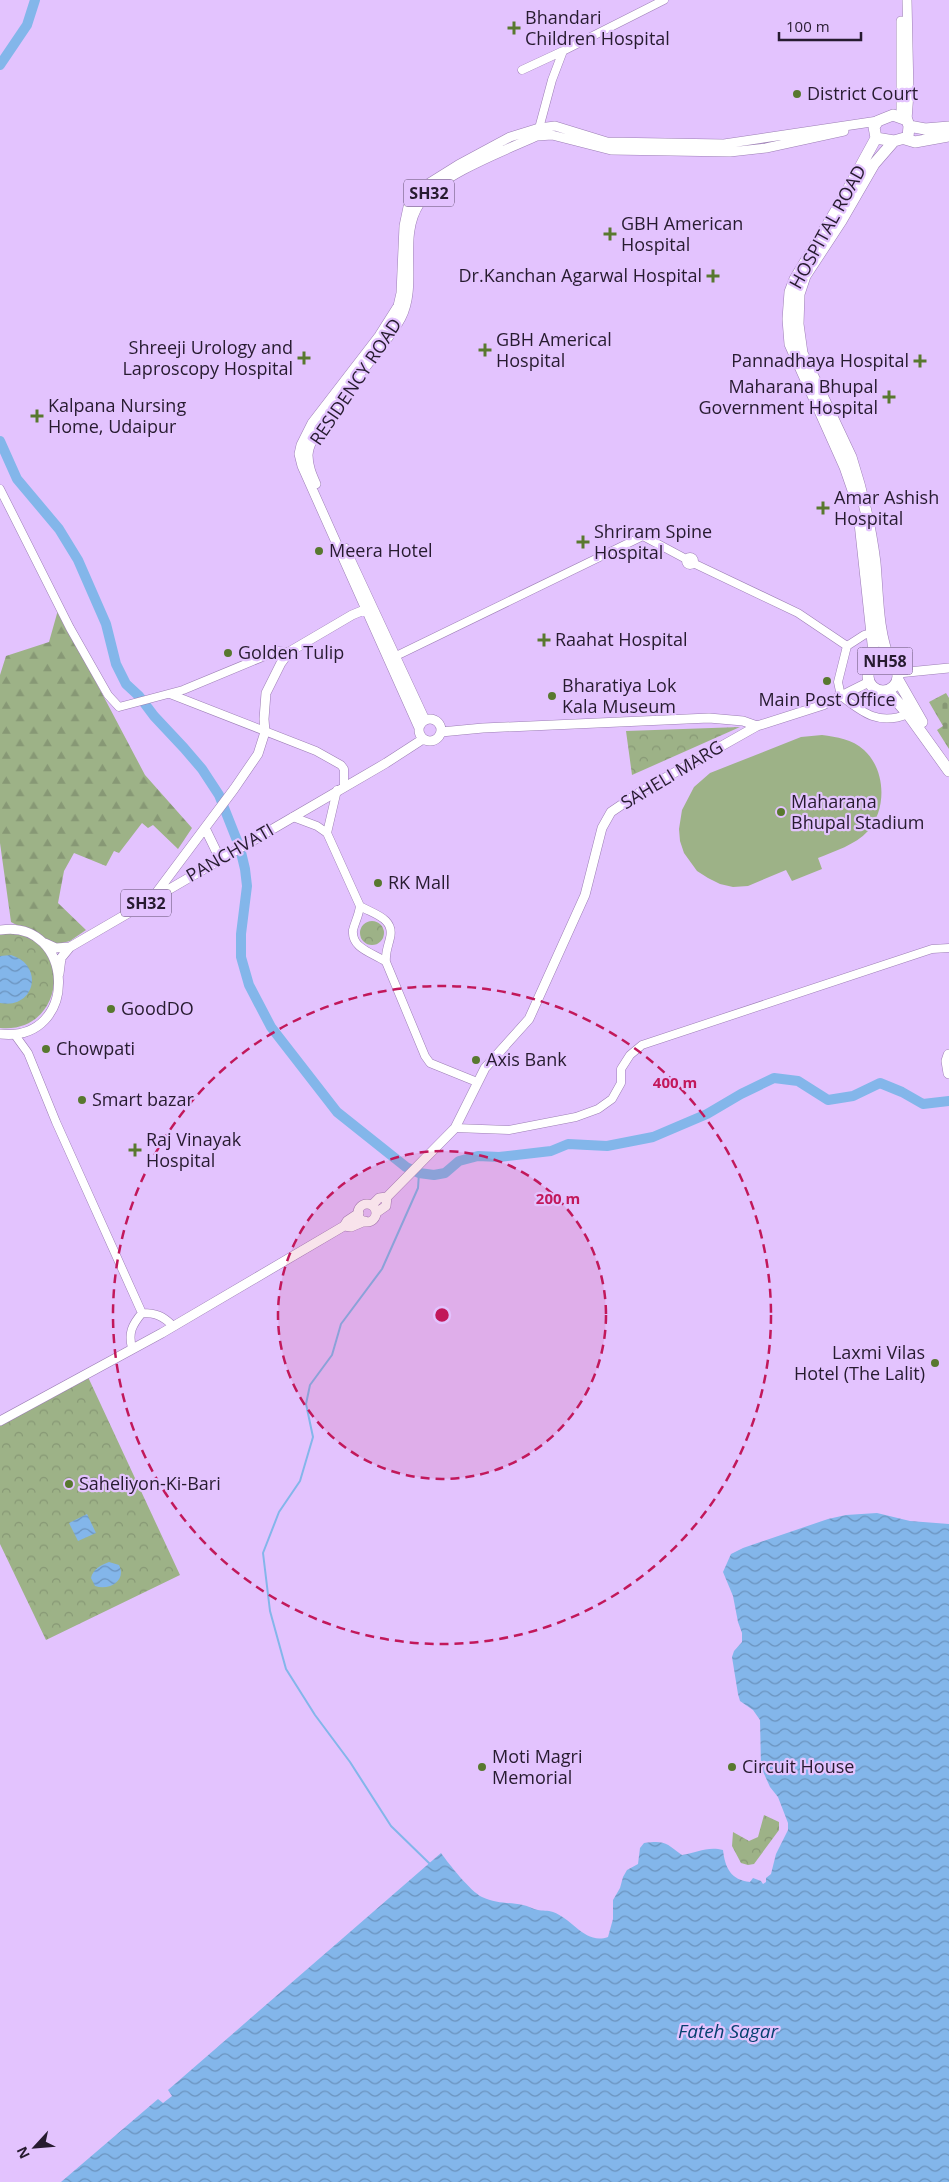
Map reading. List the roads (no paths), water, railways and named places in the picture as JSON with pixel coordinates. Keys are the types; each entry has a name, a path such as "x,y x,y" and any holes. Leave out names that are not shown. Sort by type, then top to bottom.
{"highway":[{"path":"949,127 925,129 893,115 876,129 900,140 915,142 949,136"},
{"name":"NH58","path":"906,121 908,137 900,140 874,164 841,221 805,276 799,294 798,324 802,353 851,457 856,475 874,560 881,634 890,662 931,736 949,761"},
{"name":"HOSPITAL ROAD","path":"875,662 866,565 857,504 845,467 790,344 788,319 790,292 795,279 840,204 876,129"},
{"name":"NH58","path":"890,662 882,660 875,662 868,671 868,682 877,690 888,690 894,686 898,677"},
{"name":"NH58","path":"888,690 908,714 949,771"},
{"path":"948,1072 947,1061 949,1055"}],"main road":[{"path":"902,0 906,121"},
{"path":"906,121 909,93 907,0"},
{"path":"538,132 555,126 607,142 724,144 876,129"},
{"name":"RESIDENCY ROAD","path":"369,609 309,466 308,455 312,441 344,393 387,340 402,316 408,291 409,246 413,218 420,203 434,189 450,177 538,132 611,150 688,153 730,152 766,148 852,129 876,129"},
{"path":"150,900 234,790 258,754 266,732 264,719 266,693 273,677 290,652 338,622 369,609"},
{"name":"SH32","path":"369,609 392,658 425,720 432,718 438,722 441,732 434,741 423,739"},
{"path":"392,658 423,739"},
{"path":"898,677 949,668"},
{"name":"SAHELI MARG","path":"374,1209 379,1198 387,1197 455,1128 485,1068 529,1019 585,895 602,828 611,812 642,790 757,726 823,705 868,682"},
{"path":"441,732 483,728 709,718 743,721 757,726"},
{"path":"419,728 425,720"},
{"name":"PANCHVATI","path":"70,947 293,818 423,739"},
{"path":"206,826 221,858"},
{"path":"0,930 17,930 56,948 70,947"},
{"path":"40,941 52,956 59,974"},
{"path":"0,1034 15,1035 26,1032 46,1017 54,1006 59,992 61,958 70,947"},
{"path":"0,1421 173,1326 344,1226 347,1220 359,1213 362,1206 374,1209 372,1220 351,1227 344,1226"},
{"path":"359,1213 360,1218 365,1221"}],"street":[{"path":"522,70 563,52 664,0"},
{"path":"538,132 552,80 563,52"},
{"path":"688,153 691,143"},
{"path":"0,489 70,628 108,695 116,705 123,707 169,693 278,651 290,652"},
{"path":"392,658 643,536 798,613 847,646"},
{"path":"872,633 864,634 847,646 838,682 841,696 863,713 877,718 894,718 908,714"},
{"path":"169,693 298,743 341,765 344,770 341,788 327,833"},
{"path":"293,818 317,826 327,833 360,906 383,917 390,927 390,940 385,952 386,962 425,1056 430,1063 477,1082"},
{"path":"360,906 353,929 355,941 364,950 386,962"},
{"path":"455,1128 509,1130 576,1117 598,1109 612,1100 622,1083 621,1069 630,1055 642,1045 932,950 949,948"},
{"path":"26,1032 28,1053"},
{"path":"15,1035 28,1053 60,1131 142,1313"},
{"path":"142,1313 154,1313 173,1326"},
{"path":"132,1348 129,1338 132,1325 142,1313"}],"water":[{"path":"11,955 22,960 29,968 32,976 31,985 28,994 21,1000 12,1003 0,1003 0,956"},
{"name":"Fateh Sagar","path":"877,1513 910,1521 949,1524 949,2182 61,2182 158,2099 163,2103 172,2096 168,2090 441,1853 466,1883 482,1897 492,1901 523,1905 553,1912 586,1934 600,1939 608,1937 613,1919 613,1900 627,1870 638,1864 640,1848 644,1843 665,1843 682,1855 707,1849 723,1850 727,1868 738,1879 750,1882 753,1878 761,1881 763,1884 766,1882 766,1878 771,1874 776,1854 788,1830 788,1823 778,1797 770,1787 761,1767 760,1720 753,1710 740,1701 738,1694 732,1657 734,1651 742,1642 742,1633 733,1596 723,1572 731,1554 743,1548 828,1519 846,1515"},
{"path":"87,1514 96,1533 78,1541 69,1523"},
{"path":"109,1562 119,1565 121,1576 119,1580 111,1586 95,1586 91,1578 95,1570"}],"waterway":[{"path":"0,65 27,25 35,0"},
{"path":"0,441 17,479 59,529 78,560 106,624 116,664 126,684 139,696 154,716 202,769 219,795 240,848 245,869 247,886 241,934 241,957 249,985 271,1027 337,1112 406,1167 419,1173 434,1175 445,1173 459,1161 478,1156 499,1157 551,1151 568,1144 607,1146 653,1137 707,1114 741,1094 774,1078 798,1081 828,1100 853,1096 880,1083 902,1092 923,1104 949,1101"},
{"path":"419,1173 418,1188 382,1269 341,1324 332,1355 310,1385 306,1404 313,1437 300,1481 279,1512 263,1553 270,1611 286,1669 391,1826 430,1864"}],"place":[{"name":"Bhandari Children Hospital","path":"514,28"},
{"name":"District Court","path":"797,94"},
{"name":"GBH American Hospital","path":"610,234"},
{"name":"Dr.Kanchan Agarwal Hospital","path":"713,276"},
{"name":"GBH Americal Hospital","path":"485,350"},
{"name":"Shreeji Urology and Laproscopy Hospital","path":"304,358"},
{"name":"Pannadhaya Hospital","path":"920,361"},
{"name":"Maharana Bhupal Government Hospital","path":"889,397"},
{"name":"Kalpana Nursing Home, Udaipur","path":"37,416"},
{"name":"Amar Ashish Hospital","path":"823,508"},
{"name":"Shriram Spine Hospital","path":"583,542"},
{"name":"Meera Hotel","path":"319,551"},
{"name":"Raahat Hospital","path":"544,640"},
{"name":"Golden Tulip","path":"228,653"},
{"name":"Main Post Office","path":"827,681"},
{"name":"Bharatiya Lok Kala Museum","path":"552,696"},
{"name":"Maharana Bhupal Stadium","path":"781,812"},
{"name":"RK Mall","path":"378,883"},
{"name":"GoodDO","path":"111,1009"},
{"name":"Chowpati","path":"46,1049"},
{"name":"Axis Bank","path":"476,1060"},
{"name":"Smart bazar","path":"82,1100"},
{"name":"Raj Vinayak Hospital","path":"135,1150"},
{"name":"Laxmi Vilas Hotel (The Lalit)","path":"935,1363"},
{"name":"Saheliyon-Ki-Bari","path":"69,1484"},
{"name":"Moti Magri Memorial","path":"482,1767"},
{"name":"Circuit House","path":"732,1767"}]}
